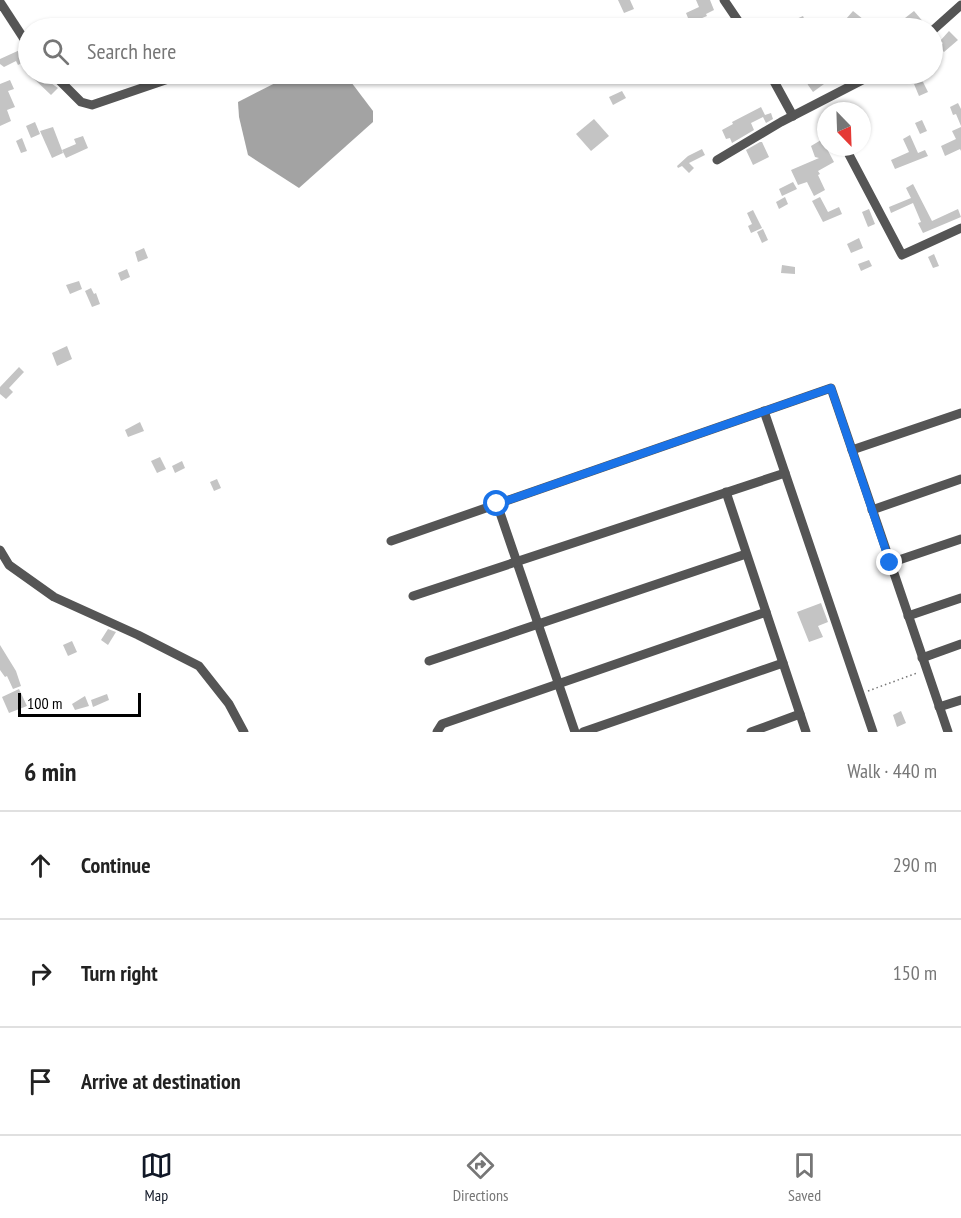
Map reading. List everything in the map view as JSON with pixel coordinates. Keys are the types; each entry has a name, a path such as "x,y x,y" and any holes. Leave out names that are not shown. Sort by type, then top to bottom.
{"street":[{"path":"724,0 736,18"},
{"path":"0,2 18,30"},
{"path":"943,22 961,5"},
{"path":"63,84 81,102 92,105 154,84"},
{"path":"775,84 793,116"},
{"path":"822,102 855,84"},
{"path":"717,160 817,104"},
{"path":"850,156 902,255 961,228"},
{"path":"391,541 831,388 948,732"},
{"path":"764,411 873,732"},
{"path":"852,450 961,413"},
{"path":"412,596 785,473"},
{"path":"872,510 961,479"},
{"path":"726,492 806,732"},
{"path":"497,504 575,732"},
{"path":"890,563 961,539"},
{"path":"0,550 9,565 54,597 199,666 229,704 244,732"},
{"path":"429,661 746,554"},
{"path":"908,616 961,598"},
{"path":"437,732 442,724 766,612"},
{"path":"922,657 961,644"},
{"path":"583,732 783,663"},
{"path":"939,707 961,700"},
{"path":"751,732 800,714"}],"path":[{"path":"860,694 927,670"}],"shaded area":[{"path":"273,84 353,84 373,111 373,122 299,188 248,155 238,102"}],"building":[{"path":"618,0 630,0 634,9 624,13"},
{"path":"696,0 710,0 714,10 702,18 688,18 686,13 699,7"},
{"path":"853,11 862,18 847,18"},
{"path":"914,11 920,18 905,18"},
{"path":"949,31 958,40 944,52 943,38"},
{"path":"18,51 18,65 16,61 4,67 0,64 0,59"},
{"path":"10,80 14,89 8,91 15,107 7,110 11,121 0,126 0,84"},
{"path":"39,84 52,84 58,88 51,95"},
{"path":"808,84 824,84 813,92"},
{"path":"914,84 924,84 928,92 919,96"},
{"path":"622,91 626,98 613,105 609,97"},
{"path":"958,103 961,109 961,126 950,107"},
{"path":"761,107 765,115 771,113 773,119 766,123 763,117 751,123 754,130 732,143 730,138 726,139 722,130 733,124 732,122"},
{"path":"594,119 609,136 591,151 576,134"},
{"path":"922,120 927,131 920,134 915,123"},
{"path":"35,122 40,134 31,138 26,126"},
{"path":"53,127 63,153 52,158 40,131"},
{"path":"961,127 961,151 960,149 945,156 941,146 956,139 952,131"},
{"path":"910,135 918,153 925,150 928,156 895,169 891,160 909,152 903,139"},
{"path":"83,136 88,148 66,158 62,150 76,144 74,139"},
{"path":"22,138 27,151 21,153 16,141"},
{"path":"760,142 769,157 753,165 746,150"},
{"path":"817,142 817,156 831,156 834,162 818,171 825,190 814,196 807,182 798,185 791,170 819,158 815,157 811,146"},
{"path":"702,149 705,155 689,163 694,168 689,173 682,166 678,168 677,166 688,156"},
{"path":"793,182 797,189 782,196 779,189"},
{"path":"913,184 932,221 958,209 961,217 923,233 913,203 891,213 889,207 911,198 906,188"},
{"path":"785,197 788,204 779,209 776,202"},
{"path":"820,197 828,212 839,207 842,214 823,222 812,201"},
{"path":"869,209 875,224 868,227 862,212"},
{"path":"753,210 762,228 751,233 748,226 752,224 747,213"},
{"path":"763,229 768,240 762,243 757,232"},
{"path":"859,238 863,248 851,253 847,244"},
{"path":"144,248 148,258 138,262 135,252"},
{"path":"934,254 939,266 933,268 928,257"},
{"path":"869,260 872,266 861,271 858,264"},
{"path":"782,265 795,267 795,274 781,273"},
{"path":"127,269 130,277 121,281 118,273"},
{"path":"79,281 82,289 70,294 66,285"},
{"path":"91,288 94,294 96,293 100,304 92,307 85,291"},
{"path":"67,346 72,359 57,366 52,353"},
{"path":"19,367 24,372 9,388 13,392 6,399 0,394 0,387"},
{"path":"140,422 144,431 128,437 125,430"},
{"path":"160,457 166,469 157,473 151,461"},
{"path":"182,461 185,468 175,473 172,466"},
{"path":"217,479 221,488 214,491 210,482"},
{"path":"821,603 828,622 818,626 823,637 809,642 797,612"},
{"path":"108,629 116,632 108,645 101,640"},
{"path":"72,641 77,652 68,656 63,645"},
{"path":"0,645 16,671 21,686 13,689 7,676 5,677 0,670"},
{"path":"19,689 27,706 9,713 2,697"},
{"path":"107,694 109,700 93,707 91,700"},
{"path":"85,696 89,706 75,710 72,704"},
{"path":"901,711 906,723 897,727 893,715"}],"route":[{"path":"497,504 831,388 890,563"}]}
